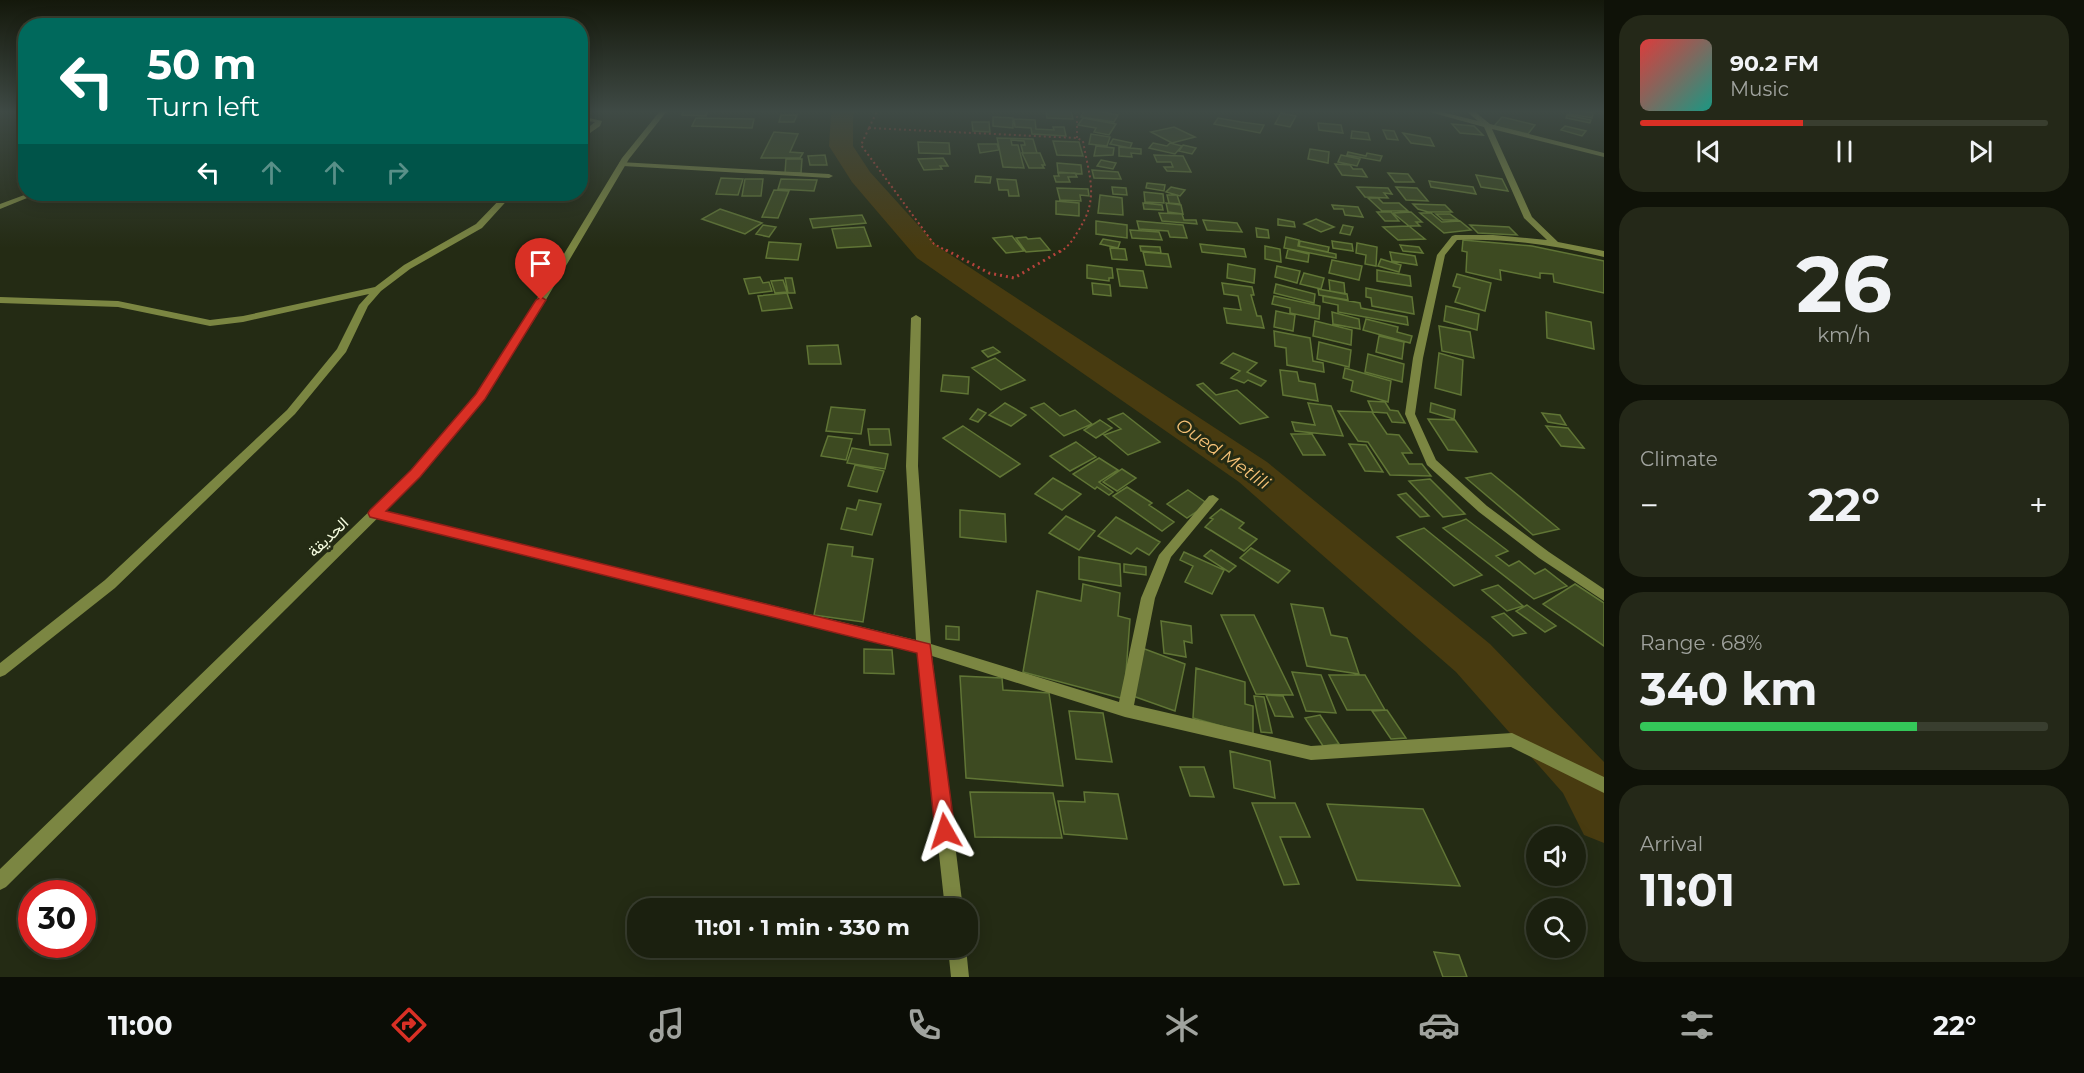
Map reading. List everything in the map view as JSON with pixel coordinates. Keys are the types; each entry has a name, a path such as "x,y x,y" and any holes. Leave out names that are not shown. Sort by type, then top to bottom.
{"street":[{"name":"الحديقة","path":"0,881 416,473 480,396 530,320 629,157"},
{"path":"1501,157 1528,218 1554,242"},
{"path":"623,164 829,176"},
{"path":"0,207 18,200"},
{"path":"0,671 110,584 291,412 342,350 364,305 378,289 407,267 479,226 502,201"},
{"path":"1604,254 1554,242 1485,235 1455,238 1441,255 1418,358 1410,414 1431,462 1500,522 1604,596"},
{"path":"0,300 118,304 159,311 194,321 210,322 243,319 378,289"},
{"path":"916,318 912,466 924,648 953,898"},
{"path":"1125,711 1148,598 1165,555 1213,499"},
{"path":"375,513 924,648 1125,711 1311,753 1512,740 1604,785"},
{"path":"958,958 960,977"}],"path":[{"path":"869,157 934,244 989,273 1014,278 1068,247 1085,221 1093,199 1086,157"}],"building":[{"path":"762,157 801,157 800,158"},
{"path":"808,157 825,157 827,165 810,165"},
{"path":"1001,157 1021,157 1024,168 1003,167"},
{"path":"1024,157 1041,157 1044,168 1029,168"},
{"path":"1155,157 1183,157 1191,172 1167,171 1164,167 1173,167 1171,162 1157,162"},
{"path":"1308,157 1329,157 1328,163 1308,159"},
{"path":"1340,157 1360,159 1357,166 1338,162"},
{"path":"1356,157 1382,157 1380,161"},
{"path":"943,158 948,166 940,166 942,169 924,170 918,159"},
{"path":"786,159 802,159 801,173 785,173"},
{"path":"1101,160 1116,163 1113,169 1097,166"},
{"path":"1057,163 1081,165 1082,174 1058,172"},
{"path":"1335,164 1362,169 1367,177 1342,175"},
{"path":"1092,170 1118,172 1121,179 1094,178"},
{"path":"1058,173 1075,173 1077,177 1068,177 1070,182 1056,182 1054,176 1059,176"},
{"path":"1388,173 1408,174 1414,182 1395,182"},
{"path":"1476,175 1502,179 1508,191 1481,187"},
{"path":"976,176 991,177 990,183 975,182"},
{"path":"721,178 743,179 738,195 716,194"},
{"path":"745,179 763,179 761,196 742,196"},
{"path":"781,179 817,180 814,191 778,189"},
{"path":"997,179 1016,180 1019,196 1009,196 1008,190 999,190"},
{"path":"1429,181 1473,187 1476,194 1431,187"},
{"path":"1147,183 1165,185 1164,191 1146,188"},
{"path":"1112,187 1126,188 1127,195 1113,194"},
{"path":"1171,187 1185,190 1180,196 1166,192"},
{"path":"1357,187 1388,188 1392,194 1384,193 1388,198 1365,197"},
{"path":"1396,187 1417,188 1428,201 1406,200"},
{"path":"1057,188 1088,189 1089,196 1080,195 1081,201 1060,200"},
{"path":"774,190 789,191 778,218 762,217"},
{"path":"1144,192 1163,194 1164,203 1145,202"},
{"path":"1100,195 1122,198 1123,215 1098,213"},
{"path":"1167,195 1177,195 1180,204 1169,203"},
{"path":"1368,198 1378,198 1383,203 1399,203 1408,211 1382,211"},
{"path":"1056,201 1079,203 1079,216 1056,214"},
{"path":"1143,203 1162,205 1163,210 1144,209"},
{"path":"1166,203 1181,205 1183,214 1168,212"},
{"path":"1413,204 1445,205 1452,212 1428,212 1418,209"},
{"path":"1332,205 1358,207 1363,217 1345,215 1343,209 1334,209"},
{"path":"720,209 762,223 745,234 702,219"},
{"path":"1377,212 1391,212 1399,221 1385,221"},
{"path":"1411,212 1422,222 1416,222 1420,226 1409,226 1393,213"},
{"path":"1159,213 1182,214 1184,220 1196,220 1197,224 1162,221"},
{"path":"1420,213 1431,213 1442,222 1460,221 1471,230 1444,233"},
{"path":"1436,214 1450,214 1458,220 1443,220"},
{"path":"862,215 866,223 813,228 810,219"},
{"path":"1278,219 1294,222 1295,227 1278,225"},
{"path":"1316,219 1334,227 1321,232 1304,224"},
{"path":"1203,220 1237,223 1242,232 1207,230"},
{"path":"1096,221 1127,225 1127,238 1096,234"},
{"path":"1137,221 1183,225 1187,238 1170,237 1168,231 1139,229"},
{"path":"763,225 776,227 769,237 756,234"},
{"path":"1343,225 1353,227 1350,235 1340,233"},
{"path":"1470,225 1509,227 1517,235 1478,233"},
{"path":"1409,226 1425,239 1398,240 1383,227"},
{"path":"864,227 871,246 837,248 832,229"},
{"path":"1256,228 1268,230 1269,238 1257,237"},
{"path":"1130,230 1159,232 1162,240 1132,238"},
{"path":"1012,236 1024,251 1006,253 993,238"},
{"path":"1026,237 1028,239 1040,238 1050,250 1026,252 1016,238"},
{"path":"1286,237 1299,240 1298,246 1336,254 1336,258 1284,248"},
{"path":"1103,239 1120,242 1118,248 1100,244"},
{"path":"1463,240 1532,246 1604,261 1604,293 1554,282 1553,274 1540,273 1540,278 1500,270 1501,280 1466,272 1467,252 1462,251"},
{"path":"1300,241 1329,247 1328,252 1299,246"},
{"path":"1332,241 1352,244 1353,251 1333,248"},
{"path":"769,242 801,244 798,260 766,258"},
{"path":"1357,243 1377,247 1376,266 1365,264 1366,255 1356,253"},
{"path":"1200,244 1244,249 1246,257 1202,252"},
{"path":"1400,245 1419,247 1423,253 1403,251"},
{"path":"1140,246 1160,247 1161,253 1141,251"},
{"path":"1265,246 1280,249 1281,262 1265,259"},
{"path":"1110,248 1125,249 1127,260 1112,259"},
{"path":"1288,249 1309,254 1308,262 1286,258"},
{"path":"1143,252 1168,254 1171,267 1146,265"},
{"path":"1390,252 1415,256 1417,265 1392,261"},
{"path":"1381,259 1401,265 1399,272 1378,266"},
{"path":"1332,260 1362,266 1359,280 1329,273"},
{"path":"1228,264 1255,269 1254,283 1227,278"},
{"path":"1087,265 1112,268 1113,278 1109,278 1109,281 1087,278"},
{"path":"1277,266 1300,271 1297,283 1275,277"},
{"path":"1117,269 1143,271 1147,288 1120,286"},
{"path":"1377,270 1410,276 1411,286 1377,281"},
{"path":"1304,273 1324,278 1321,289 1300,284"},
{"path":"1457,274 1491,283 1485,311 1455,302 1460,288 1453,286"},
{"path":"760,277 763,283 769,282 772,291 749,294 744,279"},
{"path":"785,278 792,278 795,293 788,293"},
{"path":"783,280 787,292 775,293 771,281"},
{"path":"1329,280 1344,283 1345,294 1330,291"},
{"path":"1092,283 1110,285 1111,296 1093,294"},
{"path":"1222,283 1252,287 1254,295 1251,295 1257,316 1261,316 1264,328 1227,323 1224,308 1241,310 1238,296 1224,294"},
{"path":"1276,284 1315,294 1314,303 1274,293"},
{"path":"1366,288 1412,297 1414,314 1372,306 1371,298 1366,297"},
{"path":"1318,289 1347,294 1348,300 1319,295"},
{"path":"787,293 792,308 762,311 758,296"},
{"path":"1274,296 1320,306 1319,319 1290,313 1290,308 1272,304"},
{"path":"1323,296 1360,303 1361,308 1407,317 1408,325 1338,312 1338,305 1323,302"},
{"path":"1446,306 1479,314 1477,330 1444,321"},
{"path":"1276,311 1295,315 1293,331 1274,327"},
{"path":"1332,312 1359,319 1360,329 1333,324"},
{"path":"1546,312 1591,322 1594,349 1547,338"},
{"path":"1366,319 1398,327 1397,332 1412,336 1410,343 1363,330"},
{"path":"1315,321 1352,330 1351,345 1313,336"},
{"path":"1439,326 1470,332 1474,358 1442,351"},
{"path":"1274,331 1310,338 1313,361 1323,363 1324,372 1287,365 1286,348 1275,346"},
{"path":"1379,336 1404,342 1402,359 1376,352"},
{"path":"1319,342 1351,350 1349,367 1317,359"},
{"path":"838,345 841,364 809,364 807,346"},
{"path":"993,347 1000,352 988,357 982,351"},
{"path":"1233,353 1257,363 1247,372 1266,381 1261,386 1248,380 1244,383 1231,378 1240,371 1221,363"},
{"path":"1439,353 1463,360 1461,395 1435,388"},
{"path":"1368,354 1404,364 1402,382 1365,372"},
{"path":"995,358 1025,380 1001,390 972,368"},
{"path":"1345,368 1391,381 1388,402 1351,391 1353,381 1343,378"},
{"path":"1280,370 1297,372 1299,381 1315,384 1318,401 1283,395"},
{"path":"943,375 969,377 968,394 941,391"},
{"path":"1203,383 1216,395 1237,390 1268,417 1240,424 1197,385"},
{"path":"1368,401 1385,402 1390,410 1398,411 1405,423 1392,422 1387,413 1373,412"},
{"path":"1005,403 1026,415 1011,426 989,415"},
{"path":"1044,403 1060,416 1075,410 1092,424 1064,436 1031,408"},
{"path":"1308,403 1331,406 1343,436 1295,431 1292,422 1315,425"},
{"path":"1431,403 1455,410 1454,419 1430,412"},
{"path":"831,407 865,410 861,434 826,431"},
{"path":"978,409 986,413 978,422 970,419"},
{"path":"1338,411 1372,412 1387,434 1399,435 1412,453 1402,453 1409,464 1422,464 1431,476 1390,475 1368,442 1358,441"},
{"path":"1123,413 1160,442 1128,455 1104,435 1121,429 1108,419"},
{"path":"1542,413 1560,415 1566,425 1548,422"},
{"path":"1428,419 1455,420 1477,452 1448,450"},
{"path":"1100,420 1112,428 1096,438 1084,430"},
{"path":"963,426 1020,464 1000,477 943,438"},
{"path":"1546,426 1568,428 1584,448 1561,446"},
{"path":"868,429 889,429 891,445 870,445"},
{"path":"1291,434 1312,434 1325,455 1303,455"},
{"path":"828,436 852,439 846,460 821,456"},
{"path":"1076,442 1096,457 1070,471 1050,456"},
{"path":"1349,444 1366,445 1383,472 1365,471"},
{"path":"852,448 888,454 885,469 847,463"},
{"path":"1099,458 1118,470 1099,482 1113,492 1109,495 1097,487 1095,489 1073,474"},
{"path":"855,465 884,471 877,492 848,486"},
{"path":"1122,469 1136,478 1117,491 1103,482"},
{"path":"1491,473 1559,529 1533,535 1466,478"},
{"path":"1053,478 1081,494 1062,510 1035,494"},
{"path":"1430,479 1465,514 1443,517 1409,481"},
{"path":"1127,487 1152,503 1149,505 1174,522 1162,531 1113,496"},
{"path":"1188,490 1208,504 1187,518 1167,504"},
{"path":"1406,493 1429,516 1420,517 1398,495"},
{"path":"859,500 881,504 872,535 841,529 847,508 856,510"},
{"path":"1221,509 1244,523 1239,528 1257,539 1244,551 1205,527 1213,519 1210,518"},
{"path":"960,510 1005,514 1006,542 960,537"},
{"path":"1066,516 1095,531 1079,550 1049,533"},
{"path":"1116,517 1160,542 1149,555 1137,548 1131,554 1098,536"},
{"path":"1466,519 1508,551 1496,556 1509,566 1519,561 1535,574 1545,569 1567,586 1534,599 1443,528"},
{"path":"1424,528 1482,575 1454,586 1397,537"},
{"path":"828,544 853,547 852,556 873,559 863,622 814,615"},
{"path":"1251,548 1290,571 1278,583 1240,558"},
{"path":"1211,550 1236,566 1229,572 1204,556"},
{"path":"1184,552 1224,570 1212,594 1185,582 1193,566 1180,560"},
{"path":"1079,557 1120,564 1121,586 1079,579"},
{"path":"1124,564 1146,567 1146,575 1124,572"},
{"path":"1083,584 1120,593 1118,616 1130,619 1124,699 1023,672 1037,591 1081,601"},
{"path":"1575,584 1604,603 1604,646 1543,604"},
{"path":"1498,585 1523,606 1507,611 1482,590"},
{"path":"1291,604 1323,608 1331,635 1347,638 1359,674 1307,666"},
{"path":"1527,605 1556,626 1545,632 1516,611"},
{"path":"1504,613 1526,633 1513,636 1492,617"},
{"path":"1221,615 1254,615 1293,695 1256,694"},
{"path":"1161,621 1191,626 1192,643 1184,641 1186,657 1164,653"},
{"path":"946,626 959,627 959,640 946,639"},
{"path":"1142,648 1185,664 1175,711 1130,695"},
{"path":"864,649 892,650 894,674 864,673"},
{"path":"1196,668 1245,682 1245,704 1253,706 1253,735 1193,718"},
{"path":"1292,672 1321,675 1336,713 1306,711"},
{"path":"1329,675 1365,675 1385,710 1347,710"},
{"path":"960,676 1002,678 1003,690 1049,693 1063,786 966,778"},
{"path":"1266,695 1283,696 1293,717 1275,716"},
{"path":"1254,696 1264,697 1272,733 1261,732"},
{"path":"1387,710 1406,738 1391,739 1372,711"},
{"path":"1069,711 1103,713 1112,762 1076,759"},
{"path":"1320,715 1339,744 1323,746 1305,718"},
{"path":"1230,751 1270,761 1275,798 1234,788"},
{"path":"1180,767 1204,767 1214,797 1190,796"},
{"path":"970,792 1053,793 1062,838 975,837"},
{"path":"1084,792 1118,794 1127,839 1064,834 1058,801 1085,802"},
{"path":"1252,803 1295,803 1310,837 1280,837 1299,884 1284,885"},
{"path":"1327,804 1423,809 1460,886 1357,880"},
{"path":"1434,952 1459,955 1467,977 1443,977"}],"waterway":[{"name":"Oued Metlili","path":"848,157 861,177 927,252 1253,472 1473,658 1582,775 1604,816"}],"route":[{"path":"541,300 480,396 416,473 375,513 924,648 945,831"}]}
